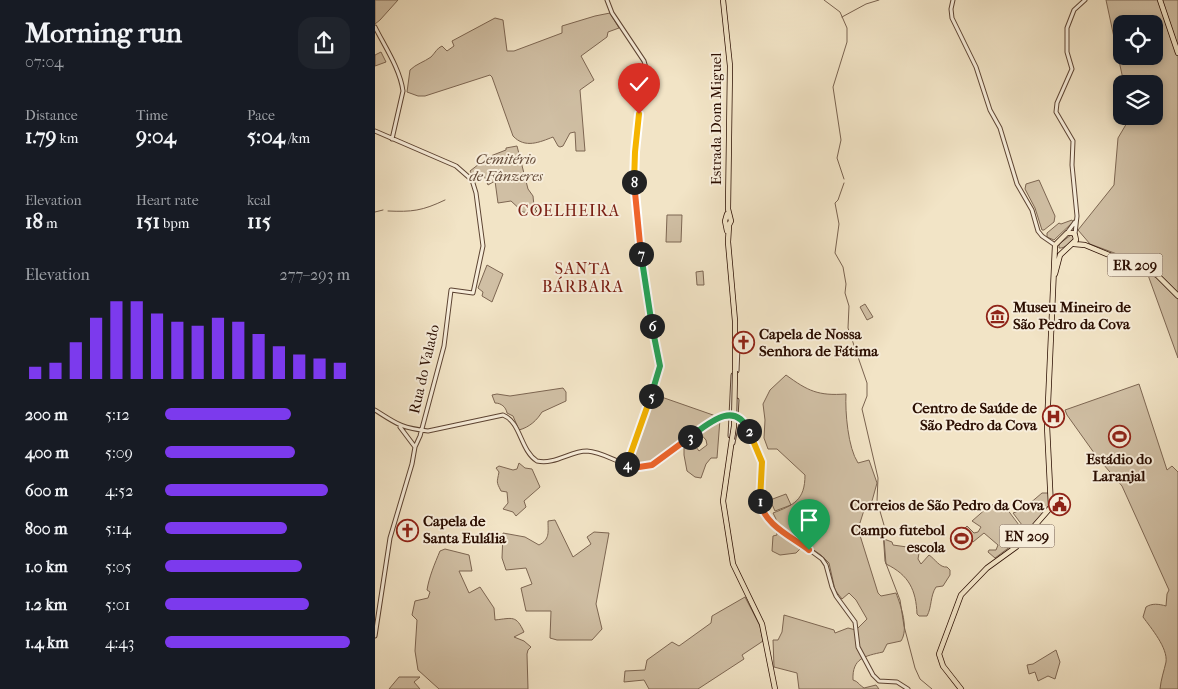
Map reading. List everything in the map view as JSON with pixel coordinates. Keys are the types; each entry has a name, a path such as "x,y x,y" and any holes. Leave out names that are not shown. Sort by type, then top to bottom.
{"main road":[{"name":"Estrada Dom Miguel","path":"723,0 731,71 728,234 735,321 734,426 723,501 733,564 762,624 775,689"},
{"path":"1160,0 1178,52"},
{"name":"ER 209","path":"1067,233 1071,232 1085,245"},
{"path":"1052,244 1067,233"},
{"path":"1055,274 1058,259 1063,251 1074,244 1076,237"},
{"path":"1052,244 1059,251 1063,251"},
{"path":"1052,244 1055,274"},
{"name":"ER 209","path":"1074,244 1085,245 1157,275 1178,296"},
{"name":"EN 209","path":"961,689 943,666 939,654 958,601 965,589 978,576 1016,547 1051,507 1047,426 1055,274"}],"street":[{"path":"607,0 612,13 644,61 648,75 639,117 634,181 643,271 660,366 627,464"},
{"path":"953,0 952,18 976,67 992,114 1000,128 1019,189 1032,210 1039,234 1052,244 1052,241 1059,239"},
{"path":"1067,233 1077,216 1072,165 1073,141 1056,112 1057,103 1072,69 1067,52 1067,28 1074,10 1085,0"},
{"path":"375,28 399,77 403,91 393,139 375,131"},
{"name":"Rua do Valado","path":"375,636 391,538 444,346 451,290 473,293 483,246 472,180 456,166 393,139"},
{"path":"1075,222 1076,237"},
{"name":"Estrada Dom Miguel","path":"731,446 735,416 738,347 735,345"},
{"name":"Estrada Dom Miguel","path":"731,446 735,440 737,422 732,380 735,371"},
{"path":"375,410 400,426 421,430 503,415 513,421 527,451 537,461 551,462 587,451 639,467 652,465 718,417 735,416 742,420 750,432 762,462 760,502 765,517 822,559 826,565 836,596 855,622 858,647 873,675 879,681 897,682 908,689"},
{"path":"737,422 742,420"},
{"path":"400,426 415,447"},
{"path":"407,435 406,431 410,429"},
{"path":"420,436 427,430"},
{"path":"412,442 418,441"}],"green space":[{"path":"375,0 398,0 375,24"},
{"path":"1106,0 1178,0 1178,358 1144,264 1090,244 1078,230 1114,185 1118,138 1126,125 1163,125 1163,75 1122,75 1120,65 1163,65 1163,15 1113,15 1113,33"},
{"path":"610,13 619,28 608,32 607,37 581,56 594,80 580,90 585,151 576,151 575,132 570,133 563,146 560,147 553,137 543,141 528,143 522,142 513,136 490,75 425,96 418,96 407,92 410,70 412,68 431,57 440,47 442,46 447,51 454,46 452,41 495,18 503,20 507,51 514,51 562,33 562,26"},
{"path":"381,52 386,62 375,66 375,55"},
{"name":"Cemitério de Fânzeres","path":"517,146 528,189 533,196 534,206 537,207 535,213 523,212 511,201 498,203 495,181 488,185 483,173 475,179 470,171 488,157 506,150 506,148"},
{"path":"1039,180 1055,216 1054,222 1044,230 1042,230 1035,208 1025,189 1026,184"},
{"path":"667,215 682,215 681,242 666,242"},
{"path":"1072,220 1073,222 1054,240 1047,237 1047,233 1059,223"},
{"path":"1071,235 1074,238 1072,241 1059,248 1059,244"},
{"path":"487,265 503,274 492,302 482,296 483,292 478,288"},
{"path":"703,271 704,285 697,285 696,272"},
{"path":"865,304 873,317 867,320 860,307"},
{"path":"786,375 807,389 828,394 846,394 847,420 852,448 858,463 869,460 877,483 872,501 865,507 858,529 878,593 881,596 896,593 903,617 904,630 901,641 887,644 883,652 861,659 855,667 853,680 864,688 876,685 879,689 799,689 797,673 774,667 773,640 778,640 782,632 784,615 834,630 835,633 848,628 856,630 867,619 856,600 849,593 842,599 835,590 829,563 821,555 805,544 796,553 780,555 772,551 773,536 777,535 776,519 773,513 797,500 803,490 805,475 777,449 768,449 764,438 765,420 763,404 770,390"},
{"path":"1139,384 1167,470 1172,466 1178,472 1178,689 1160,689 1166,656 1158,638 1143,617 1148,606 1156,604 1166,606 1169,590 1122,486 1097,457 1065,410"},
{"path":"563,388 566,392 566,401 542,412 533,423 519,430 513,416 507,413 503,406 495,403 492,395 510,396"},
{"path":"650,393 720,419 717,458 711,458 706,464 701,478 695,477 687,471 684,455 684,448 693,443 699,451 707,445 706,440 697,430 653,461 642,464 625,460"},
{"path":"519,463 525,468 532,469 540,487 524,501 526,507 516,516 513,512 503,509 508,503 507,492 501,491 499,488 497,482 499,472 496,468 499,466 513,470 517,469"},
{"path":"1042,493 1050,493 1049,505 1044,514 1029,531 1025,529 1013,513 1022,510"},
{"path":"786,494 791,505 775,511 770,500"},
{"path":"1001,501 1022,529 1010,537 1012,545 995,558 988,552 989,550 996,550 998,545 984,533 973,542 961,532 967,526 974,533 978,532 981,527 972,521 988,507"},
{"path":"555,520 573,557 591,544 587,537 594,532 609,533 596,604 602,629 592,640 557,640 550,638 551,611 526,611 521,588 532,584 526,568 506,570 502,558 503,533 525,537 539,545 547,538 548,521"},
{"path":"884,539 892,542 893,545 914,548 919,553 918,559 921,564 929,555 940,565 950,570 950,575 943,586 936,587 934,590 927,616 919,616 917,614 913,591 906,578 886,564"},
{"path":"445,549 469,555 472,571 459,571 469,593 480,587 494,608 495,620 513,619 519,623 524,632 514,637 524,641 531,647 527,654 528,689 439,689 418,670 415,651 417,620 412,615 415,601 428,598 430,592 427,590 432,570 440,551"},
{"path":"745,597 760,626 763,641 742,655 744,659 698,689 649,689 644,680 624,682 625,671 645,670 647,660 672,642 679,646 711,623 712,616"},
{"path":"1056,650 1060,662 1055,679 1048,676 1038,681 1035,672 1029,674 1027,665 1033,664"},
{"path":"399,677 420,677 414,682 420,689 389,689"}],"waterway":[{"path":"824,0 840,12 847,28 847,42 833,87 841,140 837,158 844,179"},
{"path":"842,17 866,4 879,0"},
{"path":"844,183 838,200 835,203 839,224 835,253 843,267 846,284 845,293 849,306 848,328 867,383 867,396 862,409 878,478 877,501 884,525"},
{"path":"388,211 417,210 445,200"},
{"path":"375,212 383,210"},
{"path":"883,531 885,561 900,600 904,626 915,668 920,679 932,689"}],"place":[{"name":"Museu Mineiro de São Pedro da Cova","path":"997,316"},
{"name":"Capela de Nossa Senhora de Fátima","path":"743,343"},
{"name":"Centro de Saúde de São Pedro da Cova","path":"1053,417"},
{"name":"Estádio do Laranjal","path":"1119,436"},
{"name":"Correios de São Pedro da Cova","path":"1060,505"},
{"name":"Capela de Santa Eulália","path":"407,530"},
{"name":"Campo futebol escola","path":"961,539"}],"district":[{"name":"COELHEIRA","path":"569,210"},
{"name":"SANTA BÁRBARA","path":"583,277"}],"route":[{"path":"639,114 634,181 642,262 660,366 627,464 639,467 652,465 718,417 732,415 739,418 747,426 762,462 760,502 765,517 809,550"}]}
